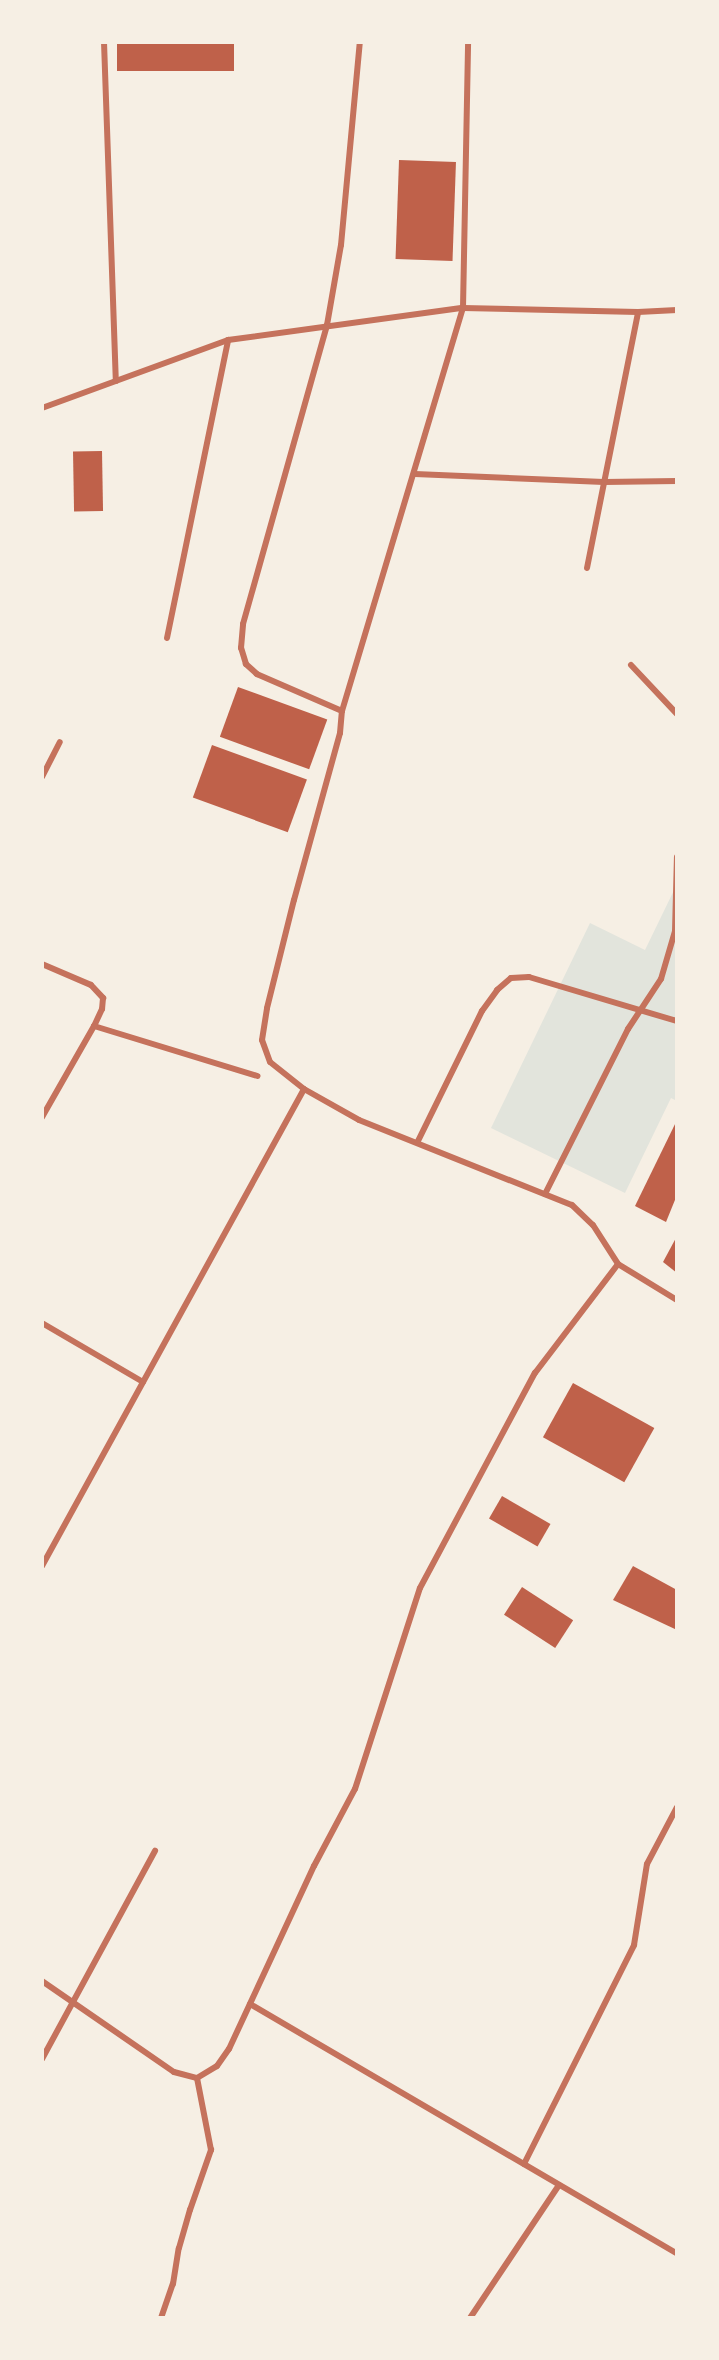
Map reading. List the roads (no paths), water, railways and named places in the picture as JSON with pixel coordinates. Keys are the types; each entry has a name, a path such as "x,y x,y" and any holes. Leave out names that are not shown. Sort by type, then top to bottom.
{"street":[{"path":"104,42 116,381"},
{"path":"342,711 257,674 246,664 241,648 243,624 327,326 341,245 360,42"},
{"path":"468,42 463,308 342,711 340,733 294,900 267,1008 262,1040 270,1062 304,1089 359,1120 417,1141 572,1205 592,1225 618,1264 677,1300"},
{"path":"42,408 228,340 463,308 638,312 677,310"},
{"path":"587,568 638,312"},
{"path":"167,638 228,340"},
{"path":"415,474 604,482 677,481"},
{"path":"631,665 677,714"},
{"path":"42,777 60,742"},
{"path":"545,1194 602,1077 661,979 672,949 675,931 677,857"},
{"path":"42,964 91,985 103,998 102,1009 94,1026 42,1117"},
{"path":"417,1141 482,1011 497,990 511,978 529,977 677,1021"},
{"path":"94,1026 258,1076"},
{"path":"42,1566 304,1089"},
{"path":"42,1981 174,2072 197,2078 217,2066 229,2049 314,1866 356,1789 420,1588 535,1373 618,1264"},
{"path":"42,1323 143,1382"},
{"path":"524,2164 634,1945 646,1864 677,1807"},
{"path":"42,2059 155,1851"},
{"path":"250,2004 677,2254"},
{"path":"161,2318 173,2284 179,2248 190,2210 211,2150 197,2078"},
{"path":"470,2318 559,2185"}]}
